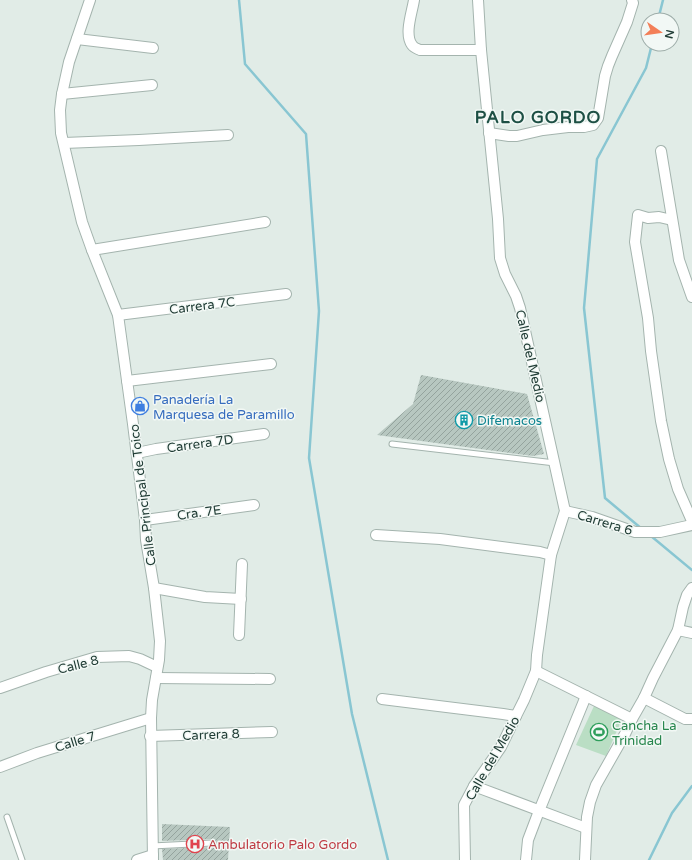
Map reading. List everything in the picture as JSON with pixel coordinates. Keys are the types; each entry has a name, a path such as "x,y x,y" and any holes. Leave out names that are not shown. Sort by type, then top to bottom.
{"street":[{"name":"Calle Principal de Toico","path":"90,0 69,62 62,94 60,110 61,133 82,222 118,315 137,453 146,540 154,588 160,641 150,718 153,854"},
{"path":"414,0 408,32 413,47 420,50 481,50"},
{"name":"Calle del Medio","path":"465,860 464,805 474,786 501,747 524,700 536,671 551,555 565,511 520,308 505,274 500,258 498,219 481,50 478,0"},
{"path":"489,133 517,136 543,130 593,126 598,118 608,66 627,22 633,3 632,0"},
{"path":"77,39 153,48"},
{"path":"62,94 152,85"},
{"path":"64,143 228,135"},
{"path":"661,151 680,260 692,297"},
{"path":"672,220 659,217 648,218 638,215 635,242 648,318 661,421 669,459 678,489 692,521"},
{"path":"92,250 265,222"},
{"name":"Carrera 7C","path":"118,315 286,294"},
{"path":"127,381 271,364"},
{"name":"Carrera 7D","path":"137,453 264,434"},
{"name":"Cra. 7E","path":"145,520 254,505"},
{"name":"Carrera 6","path":"565,511 592,517 636,532 660,532 692,525"},
{"path":"376,535 440,539 540,552 551,555"},
{"path":"239,635 242,564"},
{"path":"154,588 205,597 241,599"},
{"path":"585,860 587,817 596,784 625,734 678,630 687,595 692,588"},
{"path":"678,630 692,633"},
{"name":"Calle 8","path":"0,688 46,672 98,657 129,656 140,659 157,672 270,679"},
{"path":"536,671 632,720"},
{"path":"526,860 528,840 586,696"},
{"path":"644,698 681,718 692,719"},
{"path":"382,699 516,716"},
{"name":"Calle 7","path":"0,766 150,718"},
{"name":"Carrera 8","path":"150,736 272,732"},
{"path":"474,786 586,828"},
{"path":"136,860 153,854"}],"lane":[{"path":"392,444 555,462"},
{"path":"7,817 22,860"},
{"path":"153,854 212,843"}],"green space":[{"name":"Cancha La Trinidad","path":"594,706 622,719 606,756 576,745"}],"building":[{"name":"Difemacos","path":"421,375 527,394 544,454 533,456 377,435 413,404"},
{"name":"Ambulatorio Palo Gordo","path":"162,824 230,827 228,860 163,860 162,849 212,847 216,843 212,839 162,841"}],"waterway":[{"path":"239,0 245,64 306,134 319,311 309,458 352,714 388,860"},
{"path":"660,12 663,0"},
{"path":"642,529 605,498 584,308 597,159 646,68 650,52"},
{"path":"651,536 692,570"},
{"path":"649,860 672,813 692,786"}],"place":[{"name":"Panadería La Marquesa de Paramillo","path":"140,406"},
{"name":"Difemacos","path":"464,420"},
{"name":"Cancha La Trinidad","path":"599,732"},
{"name":"Ambulatorio Palo Gordo","path":"195,844"}],"district":[{"name":"PALO GORDO","path":"538,117"}]}
